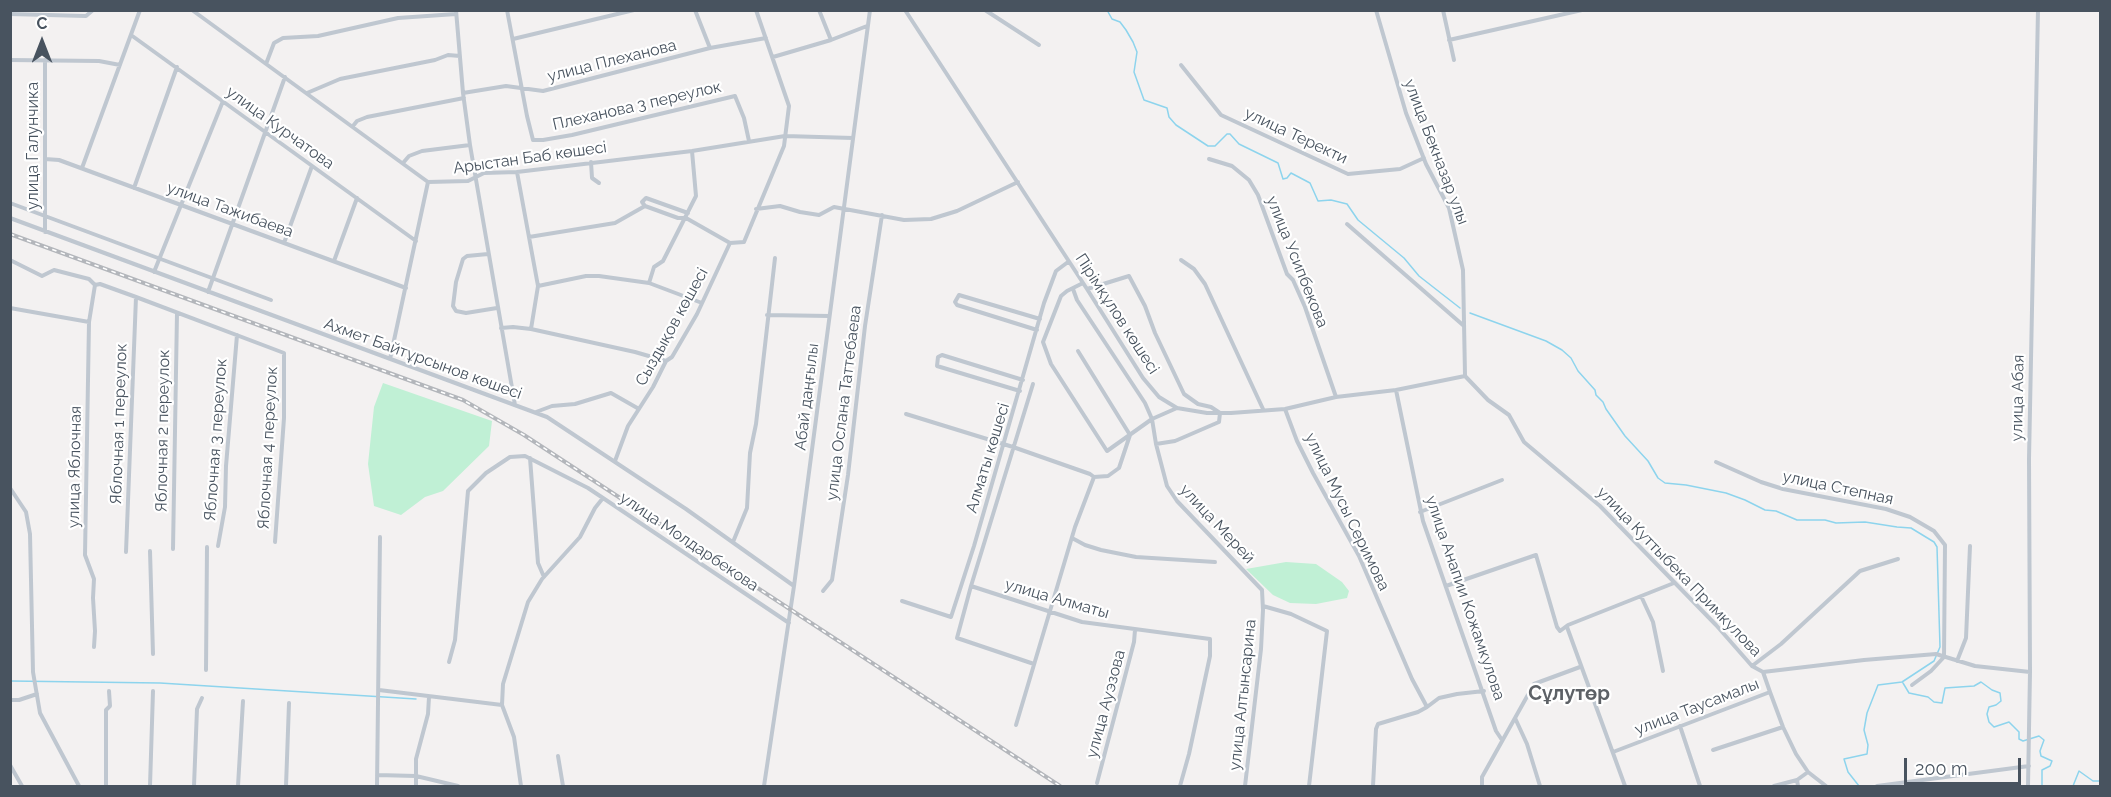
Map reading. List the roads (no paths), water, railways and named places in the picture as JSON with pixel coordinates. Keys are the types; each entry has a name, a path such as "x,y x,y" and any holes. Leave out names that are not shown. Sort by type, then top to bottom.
{"street":[{"path":"10,14 86,16 93,10"},
{"path":"82,168 140,10"},
{"path":"192,10 428,182 390,359"},
{"path":"507,10 522,89"},
{"path":"513,39 634,10"},
{"path":"695,10 710,48"},
{"name":"Сыздықов көшесі","path":"615,461 628,426 666,361 672,357 684,338 730,243 744,242 784,146 789,106 756,10"},
{"path":"819,10 831,40"},
{"name":"Абай даңғылы","path":"764,786 789,623 870,10"},
{"name":"Пірімқұлов көшесі","path":"905,10 1068,262 1088,289 1143,378 1160,397 1177,408 1207,413 1285,409 1336,397 1396,390 1465,376"},
{"path":"985,10 1039,45"},
{"name":"улица Бекназар улы","path":"1376,10 1406,113 1424,158 1449,208 1462,264 1465,299 1465,376"},
{"path":"1443,10 1454,60"},
{"path":"1449,40 1582,10"},
{"name":"улица Абая","path":"2028,786 2030,728 2029,459 2038,10"},
{"path":"266,64 274,43 283,38 318,36 398,18 456,12 463,96 470,145 515,406"},
{"path":"773,57 831,40 867,26"},
{"name":"улица Курчатова","path":"131,35 416,241"},
{"name":"улица Плеханова","path":"353,126 357,120 367,117 506,86 543,91 710,48 766,38"},
{"path":"307,93 340,79 435,60 448,55 460,56"},
{"path":"10,60 99,61 120,65"},
{"name":"улица Галунчика","path":"45,60 45,231"},
{"name":"улица Теректи","path":"1181,65 1221,115 1348,174 1400,169 1424,158"},
{"path":"134,188 177,68"},
{"path":"208,292 267,133 285,77"},
{"name":"Плеханова 3 переулок","path":"522,89 533,140 572,135 735,96 744,118 749,141"},
{"path":"154,272 223,101"},
{"name":"Арыстан Баб көшесі","path":"428,182 468,181 484,173 517,172 692,151 785,136 853,138"},
{"path":"403,164 409,156 422,151 470,145"},
{"path":"649,283 654,267 663,261 696,196 692,151"},
{"name":"улица Тажибаева","path":"45,159 58,160 82,168 406,288"},
{"name":"улица Усипбекова","path":"1209,159 1232,166 1249,180 1258,195 1287,274 1293,280 1305,307 1336,397"},
{"path":"591,162 592,178 599,183"},
{"path":"284,243 312,166"},
{"path":"517,172 538,286 531,329"},
{"path":"756,209 780,206 819,215 834,207 904,220 931,219 957,211 1018,182"},
{"path":"334,261 357,198"},
{"path":"688,213 646,198 642,202 645,207 678,218 686,218 730,243"},
{"path":"10,203 271,300"},
{"path":"529,237 615,223 645,207"},
{"name":"улица Ослана Таттебаева","path":"823,591 832,580 882,215"},
{"name":"Ахмет Байтұрсынов көшесі","path":"10,218 547,417 615,461 794,586"},
{"path":"1347,224 1464,327"},
{"path":"488,254 467,256 463,259 456,282 453,306 456,311 466,314 498,308"},
{"path":"733,542 747,508 750,453 756,424 775,258"},
{"path":"10,260 42,276 54,270 88,279 94,286 100,284 237,335"},
{"path":"1181,260 1194,269 1205,284 1263,410"},
{"name":"Алматы көшесі","path":"902,601 951,616 974,546 1036,330 1056,271 1068,262"},
{"path":"538,286 586,276 600,276 649,283 702,303"},
{"path":"1088,289 1129,276 1145,306 1184,394 1198,404 1211,407 1220,413 1219,422 1175,441 1156,444"},
{"path":"1083,283 1061,296 1043,342 1051,364 1107,451 1152,419 1177,408"},
{"name":"улица Яблочная","path":"94,286 89,321 85,555 93,579 94,647"},
{"name":"улица Мерей","path":"1073,289 1077,300 1145,403 1152,419 1167,486 1191,517 1262,590 1263,606"},
{"path":"1036,330 957,305 955,302 960,295 1040,319"},
{"name":"Яблочная 1 переулок","path":"126,552 136,297"},
{"path":"10,308 89,321"},
{"name":"Яблочная 2 переулок","path":"173,549 177,314"},
{"path":"767,315 830,315"},
{"path":"501,328 531,329 666,361"},
{"name":"Яблочная 4 переулок","path":"237,335 282,352 285,356 284,418 275,542"},
{"name":"Яблочная 3 переулок","path":"218,546 225,507 233,361 237,335"},
{"path":"1078,351 1130,435"},
{"path":"1020,391 937,366 938,357 942,355 1023,380"},
{"name":"улица Куттыбека Примкулова","path":"1465,376 1488,400 1509,415 1524,442 1600,506 1752,666 1763,672 1936,654 1975,666 2030,672"},
{"path":"1033,384 957,638 1034,664"},
{"name":"улица Анапии Кожамкулова","path":"1396,390 1420,512 1496,731 1502,740"},
{"path":"535,413 552,406 575,404 611,393 639,410"},
{"name":"улица Мусы Серимова","path":"1285,409 1297,441 1313,473 1359,556 1426,707"},
{"path":"906,414 1013,447 1094,477 1108,476 1119,468 1130,435"},
{"path":"449,662 455,640 468,491 486,473 510,457 525,456 603,498"},
{"path":"530,458 537,563 544,577"},
{"name":"улица Степная","path":"1716,462 1783,489 1886,509 1910,517 1934,531 1945,545 1944,657"},
{"path":"1016,725 1072,538 1094,477"},
{"path":"1420,512 1502,480"},
{"path":"10,488 26,512 30,534 33,672 40,713 79,786"},
{"name":"улица Молдарбекова","path":"521,786 514,737 502,705 503,684 528,602 544,577 580,537 595,508 603,498 789,623"},
{"path":"377,786 380,537"},
{"path":"1072,538 1101,550 1136,557 1215,562"},
{"path":"1957,661 1966,638 1970,546"},
{"path":"206,670 207,547"},
{"path":"150,551 153,654"},
{"path":"1446,586 1536,555 1558,631 1674,583"},
{"name":"улица Таусамалы","path":"1752,666 1781,644 1860,571 1898,559"},
{"name":"улица Алматы","path":"971,586 1082,622 1210,639 1210,656 1180,786"},
{"path":"1641,596 1653,622 1663,671"},
{"path":"1263,606 1291,614 1327,631 1309,786"},
{"name":"улица Алтынсарина","path":"1245,786 1261,649 1263,606"},
{"path":"1567,627 1625,786"},
{"name":"улица Ауэзова","path":"1097,783 1134,642 1135,630"},
{"path":"1912,685 1931,671 1944,657"},
{"path":"1482,786 1482,777 1534,684 1580,667"},
{"name":"улица Таусамалы","path":"1613,752 1770,692 1763,672"},
{"path":"379,690 502,705"},
{"path":"106,786 106,710 110,706 110,691"},
{"path":"150,786 153,691"},
{"path":"1372,786 1378,724 1418,712 1439,698 1457,693 1484,691"},
{"path":"10,700 19,700 37,692"},
{"path":"1770,692 1783,728 1796,754 1808,772 1826,786"},
{"path":"416,786 416,759 428,714 429,697"},
{"path":"194,786 197,709 202,698"},
{"path":"238,786 243,701"},
{"path":"286,786 289,703"},
{"path":"1515,717 1527,744 1540,786"},
{"path":"1680,726 1700,786"},
{"path":"1713,750 1783,728"},
{"path":"558,756 562,786"},
{"path":"10,765 21,786"},
{"path":"1877,786 2029,766"},
{"path":"1774,786 1797,780 1808,772"},
{"path":"377,775 416,776 458,786"},
{"path":"1797,780 1798,786"}],"waterway":[{"path":"1107,10 1112,19 1120,22 1133,42 1137,52 1134,72 1144,100 1167,108 1169,117 1176,125 1208,146 1215,146 1227,134 1230,134 1239,144 1278,163 1283,179 1291,173 1310,183 1318,201 1331,200 1347,204 1358,220 1404,258 1419,276 1460,308"},
{"path":"1470,313 1546,341 1562,350 1571,358 1578,371 1595,390 1596,395 1625,436 1648,461 1658,478 1665,483 1726,493 1765,510 1776,511 1797,520 1825,520 1836,523 1865,522 1911,528 1934,542 1937,547 1940,647 1934,661 1902,682 1878,685 1867,713 1864,730 1868,745 1867,754 1844,759 1848,772 1859,786"},
{"path":"10,681 160,683 416,699"},
{"path":"1903,683 1909,693 1942,703 1945,688 1974,686 1981,682 2000,693 2001,701 1989,707 1987,714 1989,722 1994,727 2009,722 2019,732 2019,739 2023,741 2039,736 2044,740 2040,751 2041,756 2052,761 2050,766 2042,770 2042,786"},
{"path":"2073,786 2079,771 2093,781 2100,781"}],"railway":[{"path":"10,234 463,400 524,435 1060,786"}],"district":[{"name":"Сұлутөр","path":"1569,694"}]}
